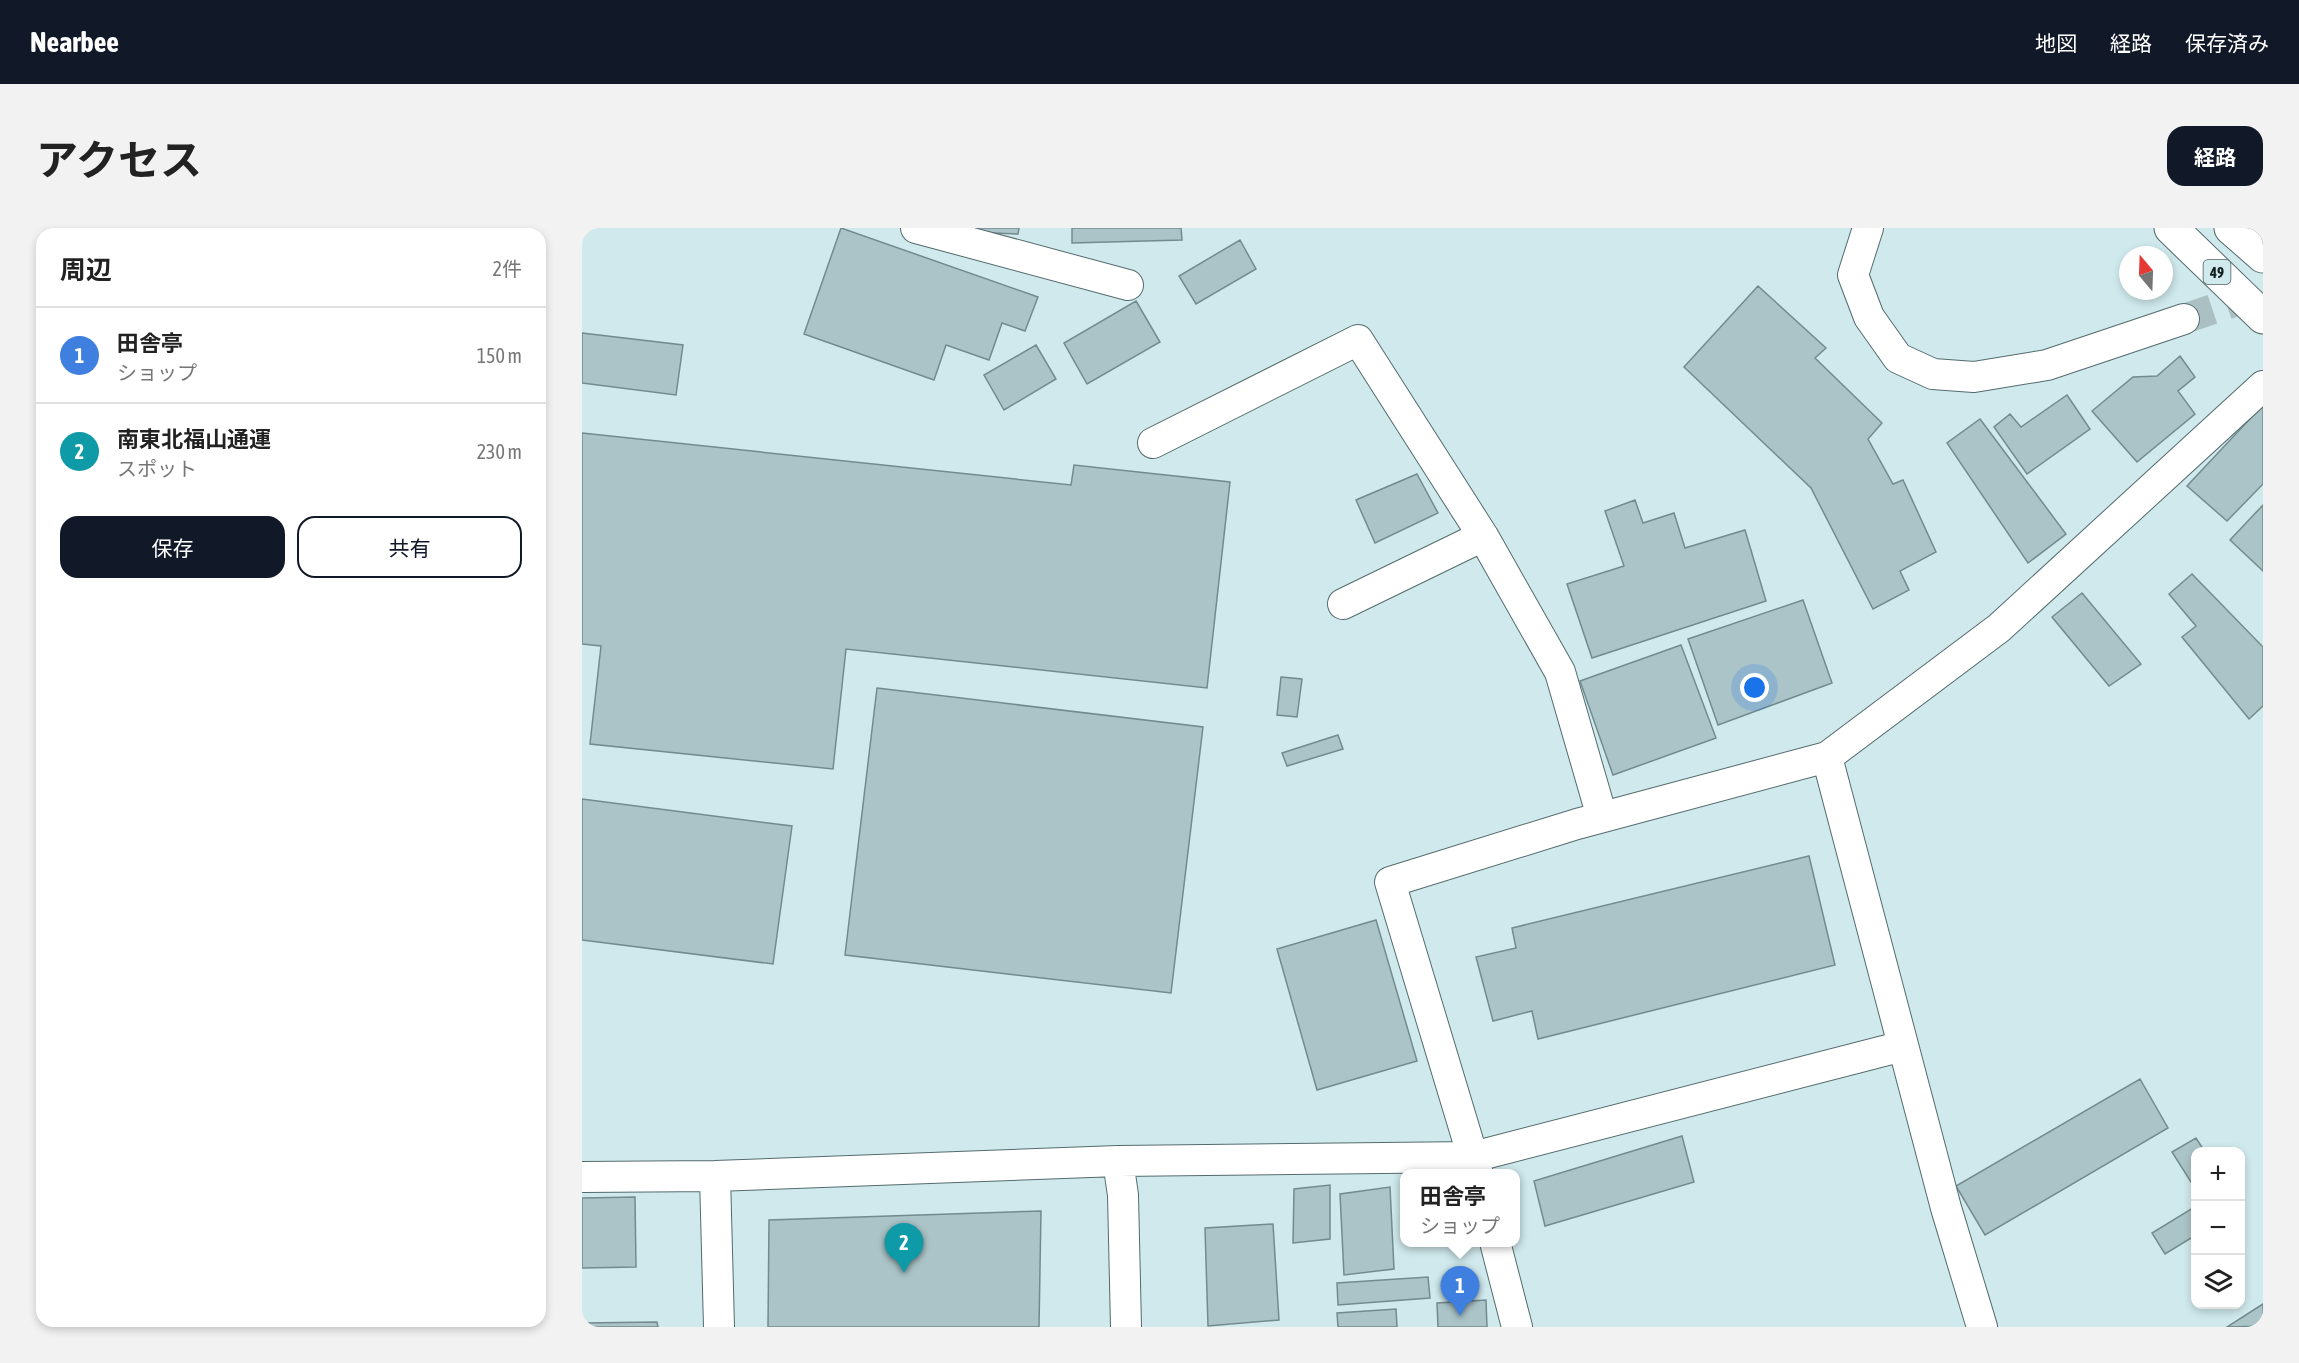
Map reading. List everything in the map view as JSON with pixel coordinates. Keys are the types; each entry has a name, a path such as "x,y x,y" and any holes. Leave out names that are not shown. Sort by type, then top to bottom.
{"highway":[{"name":"49","path":"2171,228 2263,317"},
{"name":"49","path":"2231,228 2263,256"}],"street":[{"path":"916,228 1128,285"},
{"path":"1868,228 1853,275 1869,317 1898,358 1933,374 1974,377 2048,364 2184,319"},
{"path":"1153,443 1358,340 1483,536 1560,672 1602,817"},
{"path":"1475,1165 1390,882 1602,817 1827,757 1999,628 2263,386"},
{"path":"1343,604 1483,536"},
{"path":"1827,757 1946,1208 1982,1327"},
{"path":"582,1177 715,1176 1118,1161 1475,1165 1903,1046"},
{"path":"1118,1161 1123,1196 1126,1327"},
{"path":"715,1176 718,1327"},
{"path":"1496,1247 1517,1327"}],"building":[{"path":"841,228 1038,297 1025,331 1002,323 989,360 946,345 934,380 804,334"},
{"path":"970,228 1019,228 1018,234 970,232"},
{"path":"1072,228 1181,228 1182,240 1072,243"},
{"path":"1240,240 1256,269 1196,304 1179,276"},
{"path":"1758,286 1826,348 1815,358 1882,423 1868,439 1893,484 1903,480 1936,552 1900,571 1909,590 1873,609 1811,488 1684,367"},
{"path":"1136,301 1160,342 1087,384 1064,343"},
{"path":"582,333 683,345 676,395 582,383"},
{"path":"1036,345 1056,379 1004,410 984,375"},
{"path":"2180,356 2195,377 2178,391 2195,414 2137,462 2092,411 2133,377 2157,376"},
{"path":"2067,395 2090,429 2027,474 1994,427 2010,414 2021,427"},
{"path":"2263,405 2263,484 2227,521 2187,486"},
{"path":"1980,419 2066,534 2028,563 1947,443"},
{"path":"582,433 1071,485 1074,465 1230,482 1207,688 846,649 833,769 590,744 601,646 582,644"},
{"path":"1417,474 1438,513 1375,543 1356,500"},
{"path":"1635,500 1643,523 1674,513 1685,548 1745,530 1766,601 1592,658 1567,584 1624,566 1605,511"},
{"path":"2263,505 2263,571 2230,540"},
{"path":"2192,574 2263,647 2263,706 2249,719 2182,637 2196,626 2169,594"},
{"path":"2082,593 2141,664 2109,686 2052,617"},
{"path":"1803,600 1832,683 1718,725 1688,639"},
{"path":"1681,645 1716,738 1613,775 1580,681"},
{"path":"1281,677 1302,679 1297,717 1277,715"},
{"path":"877,688 1203,727 1171,993 845,955"},
{"path":"1338,735 1343,749 1287,766 1282,753"},
{"path":"582,799 792,826 773,964 582,940"},
{"path":"1809,856 1835,965 1538,1039 1532,1011 1493,1021 1476,957 1516,948 1512,928"},
{"path":"1376,920 1417,1061 1317,1090 1277,949"},
{"path":"2140,1079 2168,1128 1985,1235 1956,1186"},
{"path":"1682,1136 1694,1182 1545,1226 1534,1181"},
{"path":"2196,1138 2202,1147 2191,1147 2191,1182 2172,1152"},
{"path":"1330,1185 1330,1239 1293,1243 1294,1189"},
{"path":"1390,1187 1394,1269 1344,1275 1340,1194"},
{"path":"635,1197 636,1267 582,1268 582,1198"},
{"path":"2191,1209 2191,1238 2165,1254 2152,1233"},
{"path":"1041,1211 1039,1327 768,1327 769,1220"},
{"path":"1273,1224 1279,1320 1208,1326 1205,1228"},
{"path":"1428,1277 1430,1298 1338,1305 1337,1283"},
{"path":"1486,1300 1487,1327 1438,1327 1437,1303"},
{"path":"2263,1304 2263,1326 2227,1327"},
{"path":"1396,1309 1397,1327 1338,1327 1337,1313"},
{"path":"657,1322 658,1327 582,1327 582,1323"}],"tunnel":[{"path":"2184,319 2263,292"}],"place":[{"name":"南東北福山通運","path":"904,1273"},
{"name":"田舎亭","path":"1460,1316"}]}
